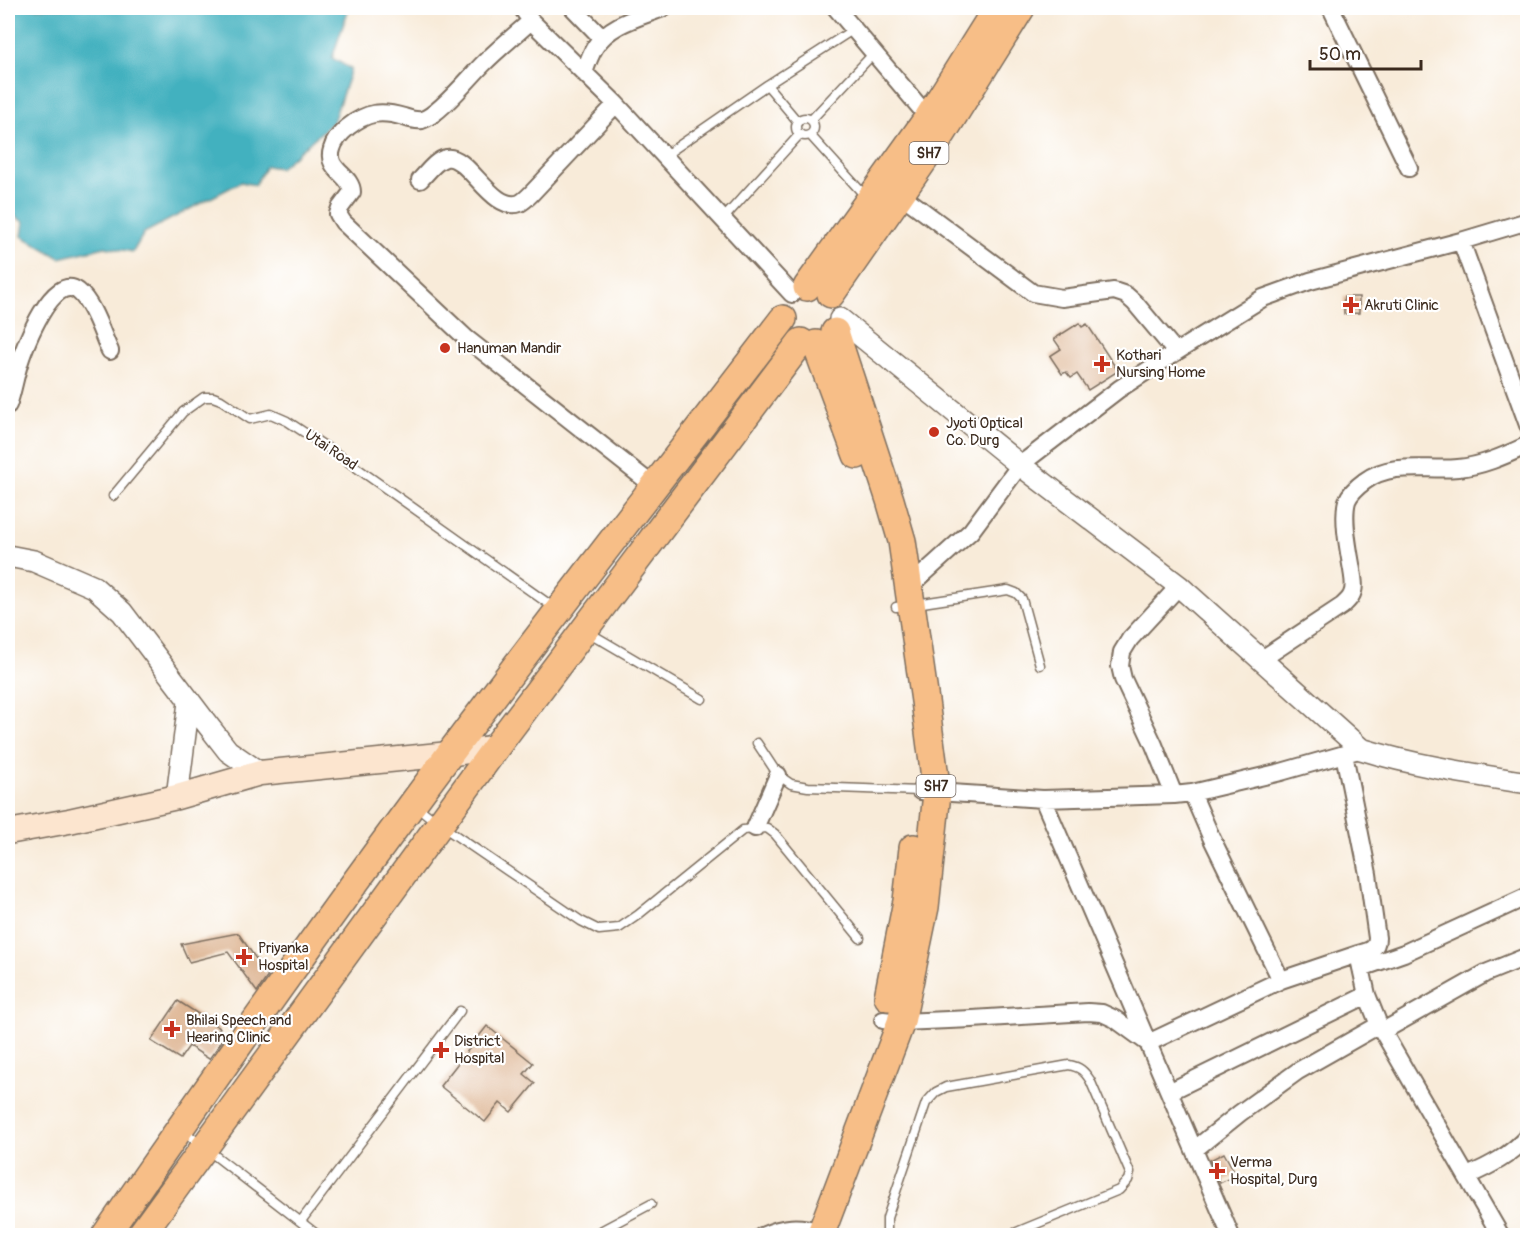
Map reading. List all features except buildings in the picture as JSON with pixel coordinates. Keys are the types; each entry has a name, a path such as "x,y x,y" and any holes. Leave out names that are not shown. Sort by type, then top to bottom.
{"main road":[{"name":"SH7","path":"813,316 900,194 997,8"},
{"name":"SH7","path":"817,1233 892,1021 925,907 929,792 905,600 902,541 890,500 813,316 869,200 935,126 1021,8"},
{"path":"105,1236 413,803 559,610 654,487 813,316"},
{"path":"140,1236 439,824 813,316"},
{"path":"8,832 177,797 260,773 449,754 496,747"}],"street":[{"path":"573,8 602,38"},
{"path":"584,73 595,47 610,31 626,22 663,8"},
{"path":"836,8 935,126"},
{"path":"1334,9 1409,168"},
{"path":"654,487 466,338 343,222 338,214 352,192 351,184 337,171 332,159 332,149 343,131 360,118 375,113 402,116 415,121 424,119 440,107 485,62 526,14 616,104 813,316 1020,465 1179,586 1262,659 1353,752 1377,938 1374,948 1359,961"},
{"path":"420,180 440,161 452,158 505,203 521,202 616,104"},
{"path":"900,194 1033,293 1062,298 1114,291 1126,295 1176,352"},
{"path":"905,600 971,531 1020,465 1119,389 1263,298 1310,281 1527,221"},
{"path":"1461,241 1527,425"},
{"path":"8,405 28,341 41,314 60,291 71,288 83,297 110,351"},
{"path":"1262,659 1342,606 1352,596 1354,585 1347,542 1346,510 1351,494 1364,482 1376,474 1394,470 1459,468 1478,465 1500,458 1527,445"},
{"path":"8,556 34,561 94,586 122,612 228,750 260,773"},
{"path":"1174,795 1154,745 1123,679 1120,666 1122,652 1130,639 1179,586"},
{"path":"177,797 189,702"},
{"path":"929,792 1042,799 1174,795 1192,793 1281,772 1353,752 1527,783"},
{"path":"755,828 778,775"},
{"path":"1192,793 1281,980"},
{"path":"1042,799 1231,1236"},
{"path":"1148,1042 1281,980 1359,961 1404,954 1527,896"},
{"path":"1194,1150 1298,1071 1486,973 1527,956"},
{"path":"1359,961 1367,995 1381,1028 1501,1236"},
{"path":"1169,1092 1367,995"},
{"path":"892,1021 1102,1013 1115,1019 1148,1042"},
{"path":"1467,1176 1491,1166 1527,1136"},
{"path":"762,1236 773,1230 791,1227 817,1233"}],"lane":[{"path":"664,156 766,85 854,29"},
{"path":"811,120 874,53"},
{"path":"766,85 798,122"},
{"path":"811,120 802,119 798,122 797,130 800,134 810,135 869,200"},
{"path":"810,135 814,128 811,120"},
{"path":"723,219 800,134"},
{"name":"Utai Road","path":"113,496 183,412 204,397 213,397 250,419 271,414 287,421 559,610"},
{"path":"905,600 1008,590 1016,593 1022,599 1040,665"},
{"path":"584,630 702,699"},
{"path":"757,743 778,775 791,784 808,787 929,792"},
{"path":"413,803 439,824 581,921 599,930 619,928 638,915 743,830 767,828 775,834 860,938"},
{"path":"301,1221 460,1011"},
{"path":"887,1236 887,1218 926,1103 936,1092 946,1087 1069,1065 1078,1066 1090,1080 1130,1173 1128,1180 1119,1190 1007,1236"},
{"path":"180,1128 319,1236"},
{"path":"591,1236 651,1204"}],"water":[{"path":"9,8 349,8 332,58 351,69 333,122 280,168 266,166 255,185 241,182 144,233 133,252 105,247 60,258 22,236 24,222 8,212"}],"place":[{"name":"Akruti Clinic","path":"1351,305"},
{"name":"Hanuman Mandir","path":"445,348"},
{"name":"Kothari Nursing Home","path":"1102,364"},
{"name":"Jyoti Optical Co. Durg","path":"934,432"},
{"name":"Priyanka Hospital","path":"244,957"},
{"name":"Bhilai Speech and Hearing Clinic","path":"172,1029"},
{"name":"District Hospital","path":"441,1050"},
{"name":"Verma Hospital, Durg","path":"1217,1171"}]}
